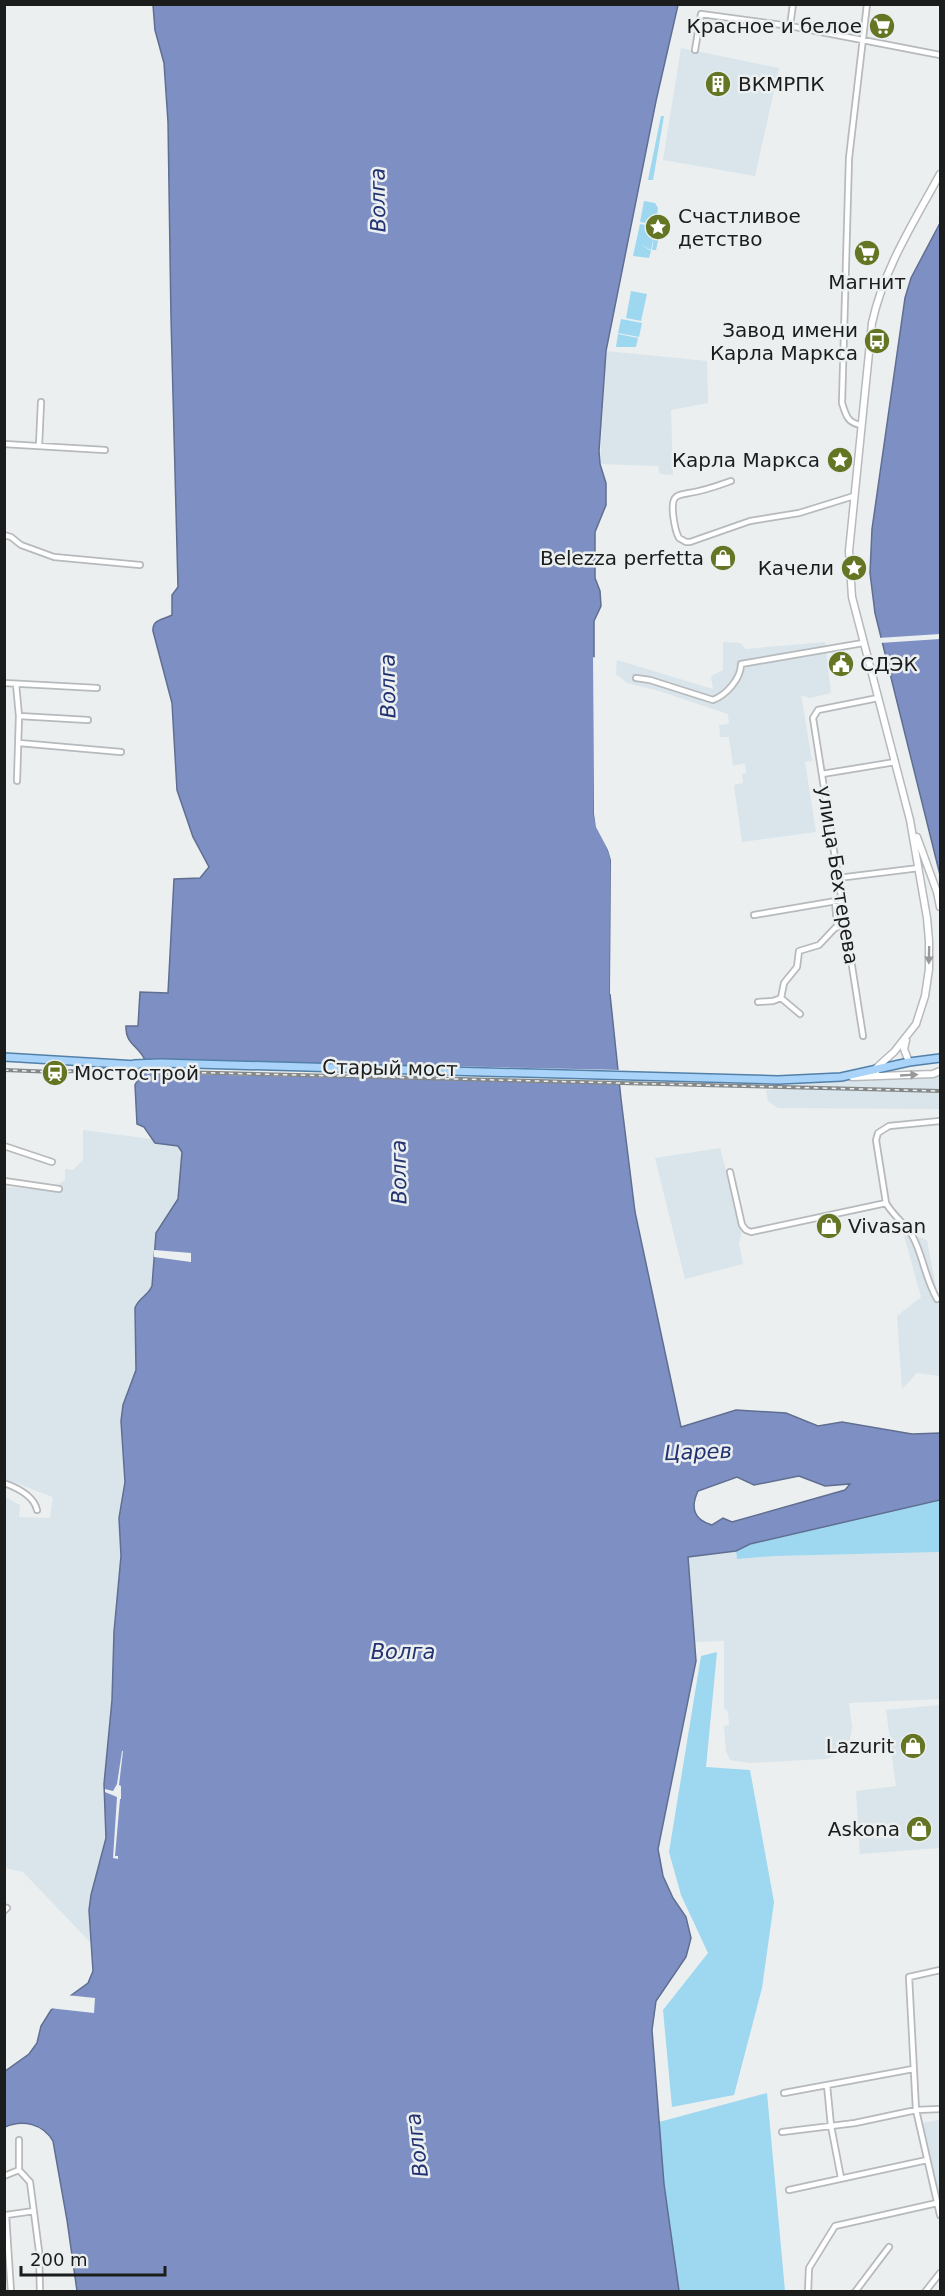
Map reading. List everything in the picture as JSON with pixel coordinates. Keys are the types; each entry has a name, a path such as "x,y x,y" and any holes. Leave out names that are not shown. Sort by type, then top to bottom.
{"main road":[{"path":"909,1062 904,1049 921,1011 929,969 927,918 910,820 852,597 849,551 872,323 879,294 893,260 940,174"},
{"path":"910,820 937,892 940,907"},
{"path":"876,1073 908,1036"},
{"name":"Старый мост","path":"4,1056 160,1067 778,1080 876,1073 909,1062 938,1058"},
{"path":"876,1073 933,1074 940,1071"}],"street":[{"path":"790,26 793,4"},
{"path":"861,425 853,424 846,417 842,403 849,158 867,4"},
{"path":"694,51 701,14 790,26 940,56"},
{"path":"39,446 41,402"},
{"path":"4,444 105,450"},
{"path":"730,481 706,491 679,495 674,498 673,514 679,538 690,542 750,521 799,513 854,496"},
{"path":"4,535 11,537 21,545 54,558 140,565"},
{"path":"636,678 650,680 713,700 720,698 738,678 741,664 863,643"},
{"path":"4,683 98,688"},
{"path":"16,684 19,716 17,781"},
{"name":"улица Бехтерева","path":"863,1036 813,715 818,710 878,698"},
{"path":"19,716 88,720"},
{"path":"19,743 121,752"},
{"path":"822,774 895,762"},
{"path":"838,878 919,868"},
{"path":"754,915 842,900"},
{"path":"835,901 837,926"},
{"path":"758,1002 774,1002 781,998 784,983 797,967 799,951 819,945 837,926 845,925"},
{"path":"781,998 800,1014"},
{"path":"938,1299 928,1283 913,1237 886,1203 876,1140 878,1133 888,1126 940,1121"},
{"path":"4,1146 52,1162"},
{"path":"730,1172 742,1225 751,1232 886,1203"},
{"path":"4,1181 59,1188"},
{"path":"4,1483 17,1488 34,1500 37,1510"},
{"path":"940,1970 909,1977 916,2110 940,2215"},
{"path":"784,2093 914,2069"},
{"path":"827,2085 831,2126 841,2178"},
{"path":"782,2132 855,2123 916,2110 940,2109"},
{"path":"19,2140 19,2170 30,2182 39,2251 40,2292"},
{"path":"789,2190 927,2160"},
{"path":"4,2176 19,2170"},
{"path":"808,2292 809,2268 833,2228 841,2223 937,2203"},
{"path":"10,2292 6,2215 34,2211"},
{"path":"855,2292 889,2247"},
{"path":"925,2292 940,2273"}],"shaded area":[{"path":"681,48 779,68 755,176 663,160"},
{"path":"661,116 664,116 653,180 648,180"},
{"path":"644,201 655,203 658,208 656,222 653,224 640,222"},
{"path":"640,224 652,226 655,231 660,232 656,250 652,250 654,235 651,250 640,244 651,251 649,258 633,256"},
{"path":"631,291 647,294 641,321 626,318"},
{"path":"621,319 642,323 639,337 618,333"},
{"path":"618,334 638,338 636,347 616,347"},
{"path":"606,351 707,361 708,403 671,410 673,475 660,474 658,466 600,464"},
{"path":"723,642 740,643 746,649 825,642 831,693 810,698 801,695 812,761 805,762 816,832 742,842 734,785 743,783 742,774 746,773 745,763 733,766 729,737 720,737 719,725 729,724 728,714 627,683 616,674 617,660 713,689 711,676 723,670"},
{"path":"940,1077 940,1109 778,1108 768,1101 766,1090 780,1089 780,1084"},
{"path":"83,1130 151,1139 160,1144 178,1146 182,1152 178,1199 174,1209 156,1233 152,1286 149,1293 135,1308 136,1370 123,1405 121,1421 125,1482 119,1518 121,1556 104,1784 106,1838 89,1910 92,1944 23,1872 5,1868 5,1497 20,1505 19,1517 50,1518 53,1497 5,1479 5,1187 57,1191 59,1184 65,1180 65,1169 73,1170 83,1160"},
{"path":"720,1148 742,1231 739,1244 743,1264 685,1279 655,1158"},
{"path":"903,1232 927,1240 940,1300 940,1376 917,1373 902,1389 897,1316 921,1297"},
{"path":"940,1500 940,1552 737,1559 736,1551 750,1544"},
{"path":"736,1551 737,1559 940,1552 940,1699 849,1703 852,1727 848,1750 826,1759 750,1763 730,1760 726,1751 724,1726 729,1725 728,1712 724,1708 724,1641 694,1642 688,1557"},
{"path":"717,1652 706,1767 750,1770 774,1902 762,1988 734,2095 672,2107 663,2010 708,1953 681,1895 669,1852 701,1656"},
{"path":"940,1705 940,1848 860,1854 856,1791 896,1786 886,1710"},
{"path":"767,2093 785,2291 679,2291 664,2184 659,2122"},
{"path":"940,2120 940,2203 939,2203 921,2123"}],"water":[{"name":"Волга","path":"153,5 678,5 656,101 606,351 599,451 600,464 606,483 606,505 595,532 595,578 600,591 601,606 594,621 594,814 611,860 610,994 635,1212 681,1427 736,1410 786,1413 818,1426 842,1422 912,1434 940,1433 940,1500 750,1544 736,1551 688,1557 696,1661 658,1849 663,1876 673,1898 686,1917 691,1938 686,1957 656,2001 652,2030 664,2184 679,2291 77,2291 53,2141 44,2131 32,2125 19,2123 5,2127 4,2072 29,2054 37,2043 41,2026 51,2010 88,1983 93,1971 89,1910 106,1838 104,1784 121,1556 119,1518 125,1482 121,1421 123,1405 136,1370 135,1308 152,1286 156,1233 178,1199 182,1152 178,1146 155,1143 144,1127 137,1124 135,1085 144,1069 144,1058 129,1040 126,1026 138,1026 140,992 168,993 174,879 200,878 209,867 193,837 177,790 172,703 153,631 156,622 172,615 172,595 178,587 168,122 164,63 155,30","holes":["799,1476 825,1486 850,1484 845,1490 732,1522 723,1518 712,1525 706,1523 698,1517 694,1508 698,1491 737,1477 754,1485"]},
{"path":"940,223 940,875 875,613 870,573 872,529 905,298 911,278"}],"pier":[{"path":"940,634 940,639 880,643 878,638"},
{"path":"593,657 596,658 598,823 614,860 613,994 610,994 611,860 596,827 594,814"},
{"path":"141,1059 621,1070 622,1084 138,1073"},
{"path":"154,1250 191,1253 191,1262 154,1257"},
{"path":"122,1751 119,1785 121,1786 121,1799 115,1856 118,1856 118,1859 113,1858 117,1797 105,1792 105,1789 113,1791 117,1784"},
{"path":"66,1995 95,1998 94,2013 49,2008"}],"railway":[{"path":"4,1070 55,1072 96,1070 940,1091"}],"place":[{"name":"Красное и белое","path":"882,26"},
{"name":"ВКМРПК","path":"718,84"},
{"name":"Счастливое детство","path":"658,227"},
{"name":"Магнит","path":"867,253"},
{"name":"Завод имени Карла Маркса","path":"877,341"},
{"name":"Карла Маркса","path":"840,460"},
{"name":"Belezza perfetta","path":"723,558"},
{"name":"Качели","path":"854,568"},
{"name":"СДЭК","path":"841,664"},
{"name":"Мостострой","path":"55,1073"},
{"name":"Vivasan","path":"829,1226"},
{"name":"Lazurit","path":"913,1746"},
{"name":"Askona","path":"919,1829"}],"water label":[{"name":"Царев","path":"698,1452"}]}
